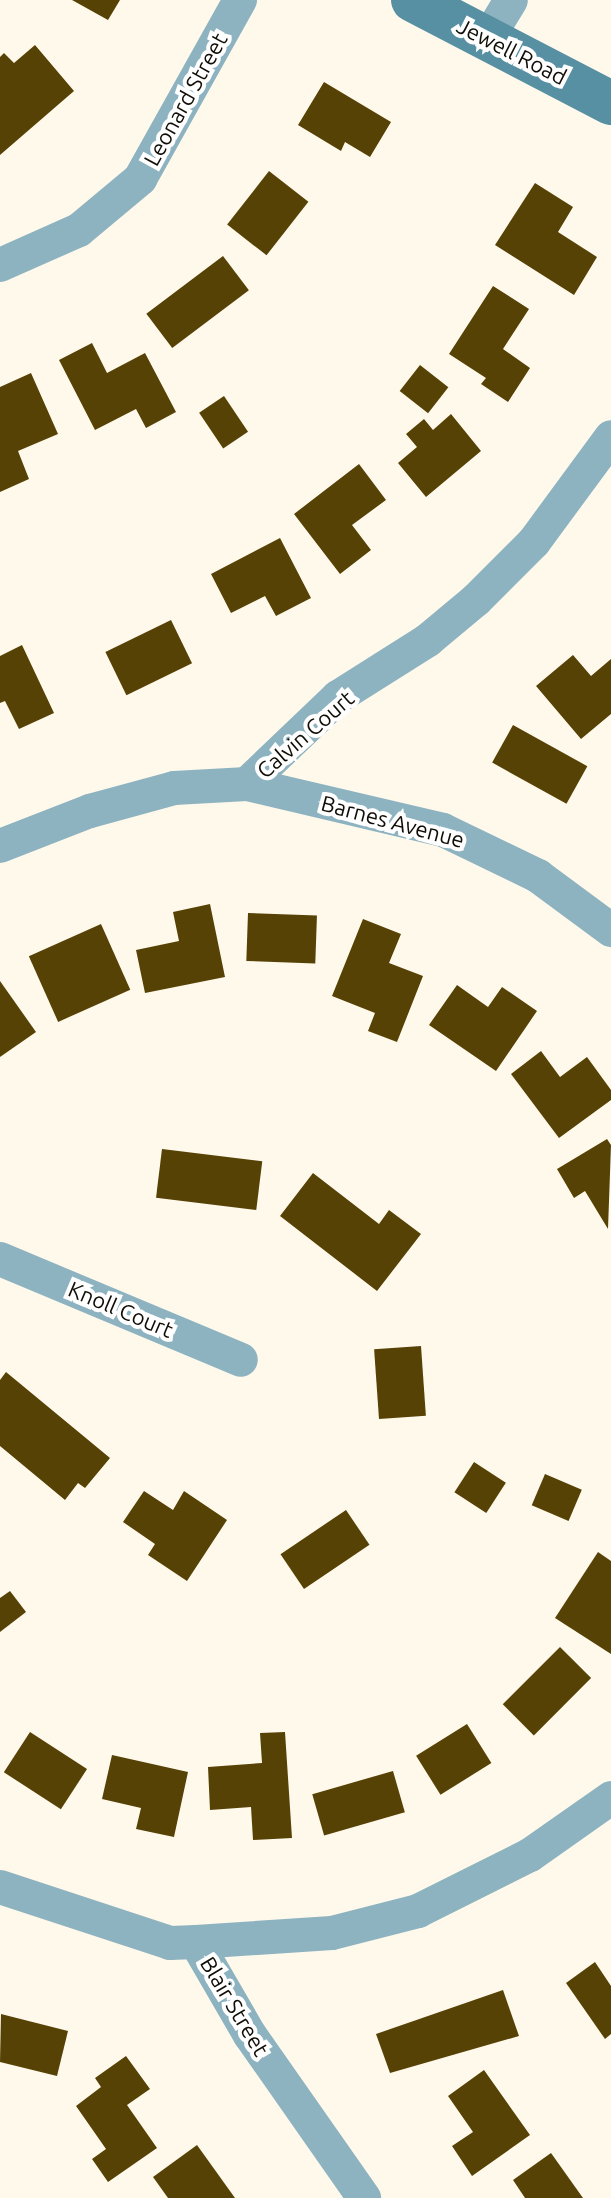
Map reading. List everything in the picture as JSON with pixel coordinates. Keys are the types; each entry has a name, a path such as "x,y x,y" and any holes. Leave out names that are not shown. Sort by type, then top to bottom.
{"street":[{"name":"Leonard Street","path":"0,265 88,225 140,179 240,0"},
{"name":"Jewell Road","path":"413,0 611,103"},
{"path":"488,38 511,0"},
{"name":"Calvin Court","path":"0,846 90,811 174,788 247,784 338,697 428,640 476,600 534,542 611,437"},
{"name":"Barnes Avenue","path":"247,784 465,839 538,876 611,930"},
{"name":"Knoll Court","path":"0,1259 241,1360"},
{"path":"196,1942 332,1933 418,1911 530,1855 611,1798"},
{"name":"Blair Street","path":"0,1887 170,1943 196,1942 250,2035 364,2198"}],"building":[{"path":"72,0 120,0 108,20"},
{"path":"35,45 74,91 0,155 0,57 4,53 14,63"},
{"path":"324,82 391,122 370,157 345,142 341,151 298,125"},
{"path":"269,171 308,202 267,255 227,225"},
{"path":"535,183 573,207 558,232 597,257 574,295 495,245"},
{"path":"223,256 249,290 172,348 146,314"},
{"path":"493,286 529,309 503,349 530,368 508,402 481,384 486,378 449,354"},
{"path":"92,343 107,373 145,353 176,412 146,428 136,409 95,430 59,360"},
{"path":"420,365 448,387 428,413 400,391"},
{"path":"31,373 58,434 18,451 29,479 0,492 0,387"},
{"path":"224,396 248,432 223,448 199,413"},
{"path":"451,414 481,451 426,497 398,463 417,447 406,434 424,419 433,430"},
{"path":"359,464 386,500 352,525 371,550 340,574 294,514"},
{"path":"280,538 311,598 276,616 265,596 231,613 211,574"},
{"path":"171,620 192,663 126,695 105,652"},
{"path":"22,645 54,713 19,729 5,701 0,703 0,656"},
{"path":"573,655 591,676 611,659 611,714 581,739 536,686"},
{"path":"513,725 587,766 566,804 492,763"},
{"path":"210,904 225,977 145,993 136,950 179,941 173,912"},
{"path":"248,913 317,915 315,963 246,961"},
{"path":"363,919 401,934 389,963 423,976 397,1042 368,1031 375,1013 332,996"},
{"path":"101,924 130,990 58,1022 29,956"},
{"path":"0,981 36,1032 0,1057"},
{"path":"457,985 488,1007 502,987 537,1011 496,1071 429,1025"},
{"path":"541,1051 560,1077 587,1057 611,1090 611,1100 559,1138 511,1074"},
{"path":"607,1139 611,1145 608,1229 585,1191 574,1198 557,1169"},
{"path":"162,1149 262,1161 256,1210 156,1198"},
{"path":"313,1173 379,1224 389,1210 421,1234 377,1291 280,1216"},
{"path":"421,1346 426,1416 379,1419 374,1349"},
{"path":"6,1372 110,1458 85,1488 78,1483 65,1500 0,1446 0,1380"},
{"path":"474,1462 506,1483 486,1513 454,1492"},
{"path":"545,1474 582,1490 569,1521 532,1505"},
{"path":"144,1491 173,1510 184,1491 227,1520 187,1581 148,1555 155,1544 123,1522"},
{"path":"346,1510 369,1545 304,1589 281,1554"},
{"path":"598,1552 611,1561 611,1654 555,1618"},
{"path":"10,1591 26,1612 0,1632 0,1598"},
{"path":"560,1647 591,1678 534,1735 503,1704"},
{"path":"467,1724 491,1763 440,1795 416,1756"},
{"path":"30,1732 87,1769 61,1809 4,1772"},
{"path":"285,1732 292,1838 253,1840 251,1807 210,1810 208,1767 262,1763 260,1733"},
{"path":"112,1755 188,1772 174,1837 136,1829 141,1808 102,1799"},
{"path":"393,1771 405,1812 324,1835 312,1794"},
{"path":"595,1962 611,1986 611,2034 605,2039 566,1983"},
{"path":"503,1990 519,2036 390,2073 376,2034"},
{"path":"1,2014 68,2031 57,2076 0,2062"},
{"path":"126,2056 150,2089 127,2105 157,2148 108,2182 92,2159 106,2149 76,2106 101,2087 95,2078"},
{"path":"484,2070 530,2135 472,2176 452,2146 473,2132 448,2096"},
{"path":"197,2145 235,2198 168,2198 153,2177"},
{"path":"551,2153 583,2198 525,2198 513,2180"}]}
